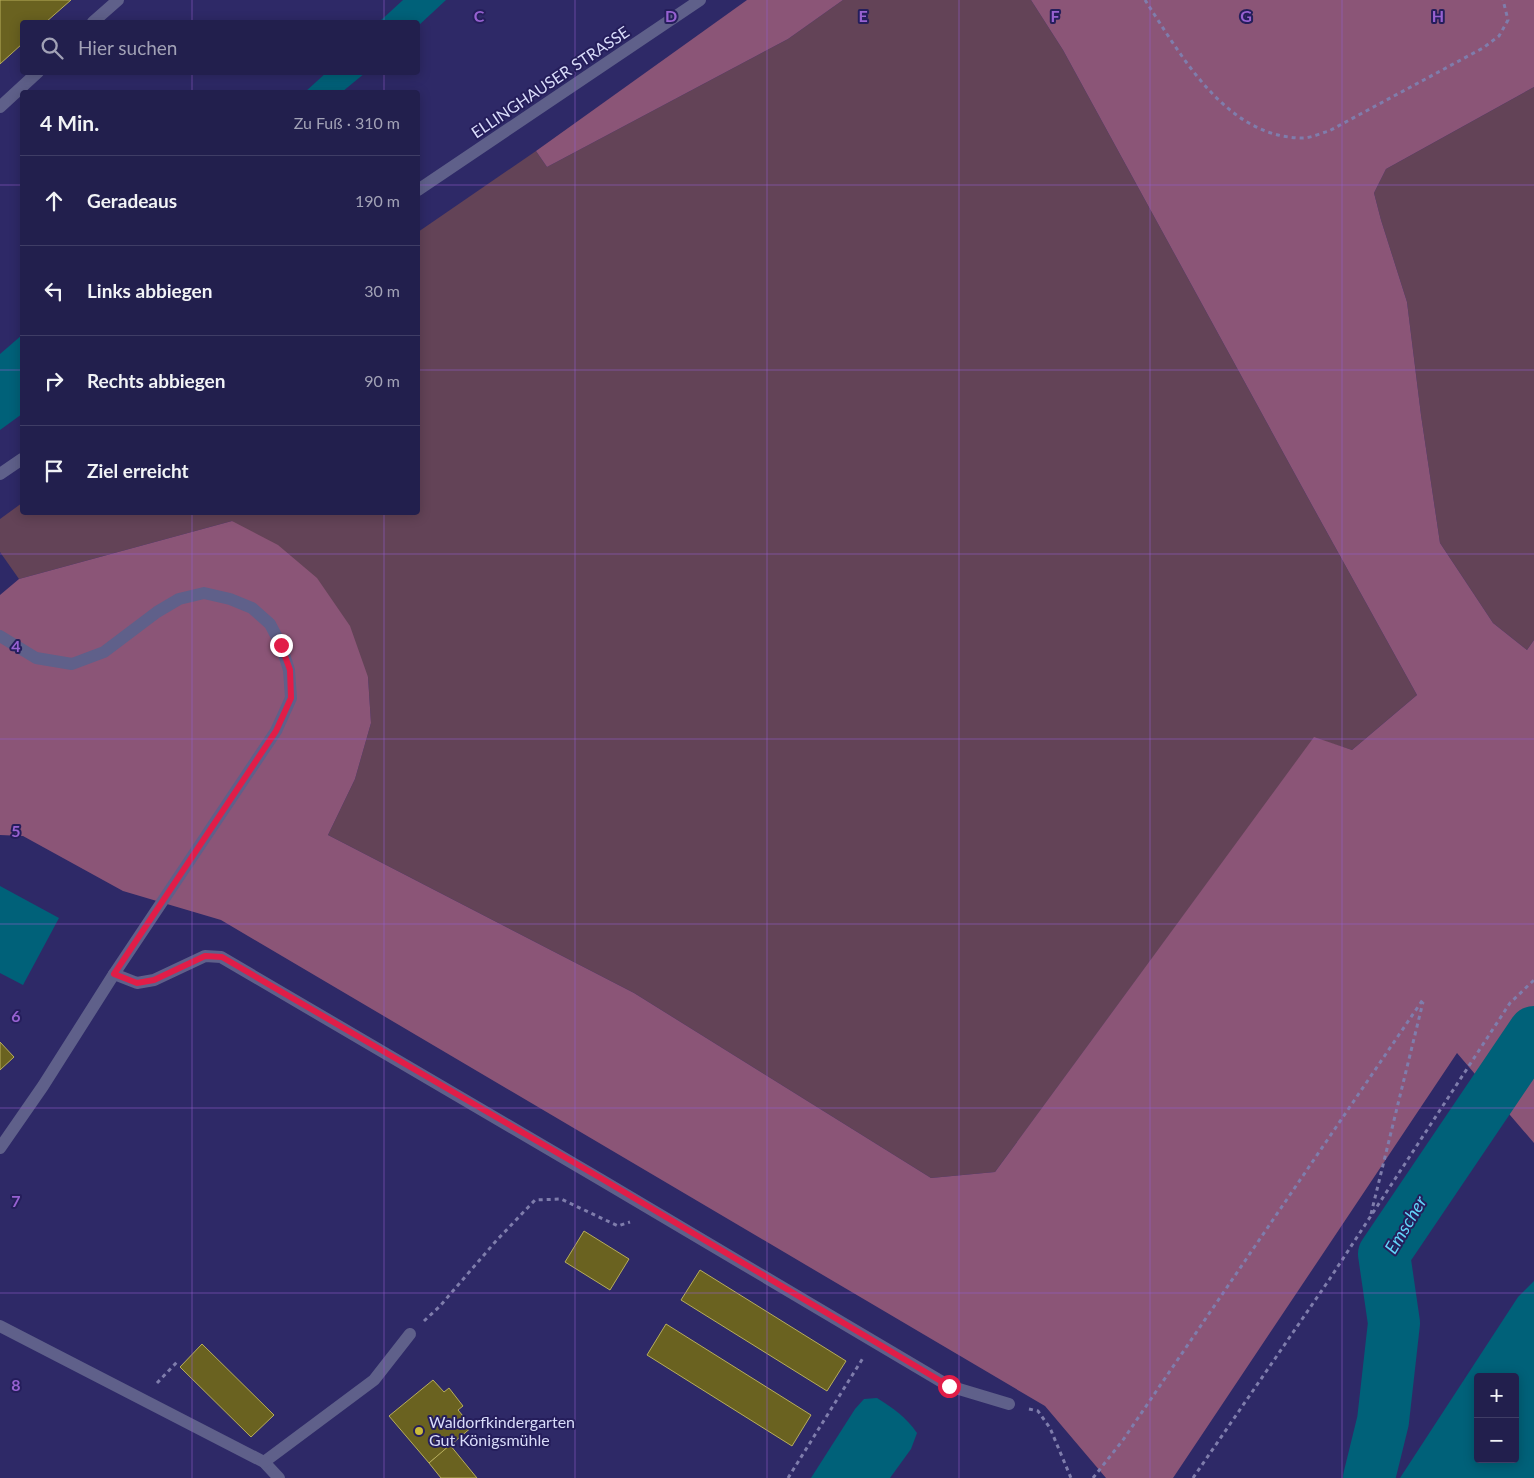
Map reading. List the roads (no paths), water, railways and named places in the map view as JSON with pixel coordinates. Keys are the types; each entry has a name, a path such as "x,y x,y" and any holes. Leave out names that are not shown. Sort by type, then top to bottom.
{"street":[{"path":"95,20 118,0"},
{"name":"ELLINGHAUSER STRASSE","path":"420,189 700,0"},
{"path":"0,107 35,75"},
{"path":"0,474 20,459"},
{"path":"0,636 36,658 72,664 104,652 157,612 178,599 204,593 230,599 252,608 270,624 281,645 290,670 291,698 276,731 114,974 43,1086 0,1148"},
{"path":"114,974 137,983 154,980 205,956 222,957 949,1386 1009,1404"},
{"path":"0,1326 264,1462 279,1478"},
{"path":"264,1462 374,1380 410,1334"}],"water":[{"path":"403,0 446,0 420,24 420,20 381,20"},
{"path":"324,75 363,75 344,90 307,90"},
{"path":"20,337 20,415 0,430 0,354"},
{"path":"0,886 59,918 23,985 0,973"},
{"path":"1534,1281 1534,1478 1400,1478 1518,1297"},
{"path":"877,1398 899,1413 917,1433 911,1449 890,1478 811,1478 855,1409 864,1399"}],"waterway":[{"name":"Emscher","path":"1369,1478 1383,1421 1394,1323 1384,1254 1534,1032"}],"place":[{"name":"Waldorfkindergarten Gut Königsmühle","path":"419,1431"}]}
